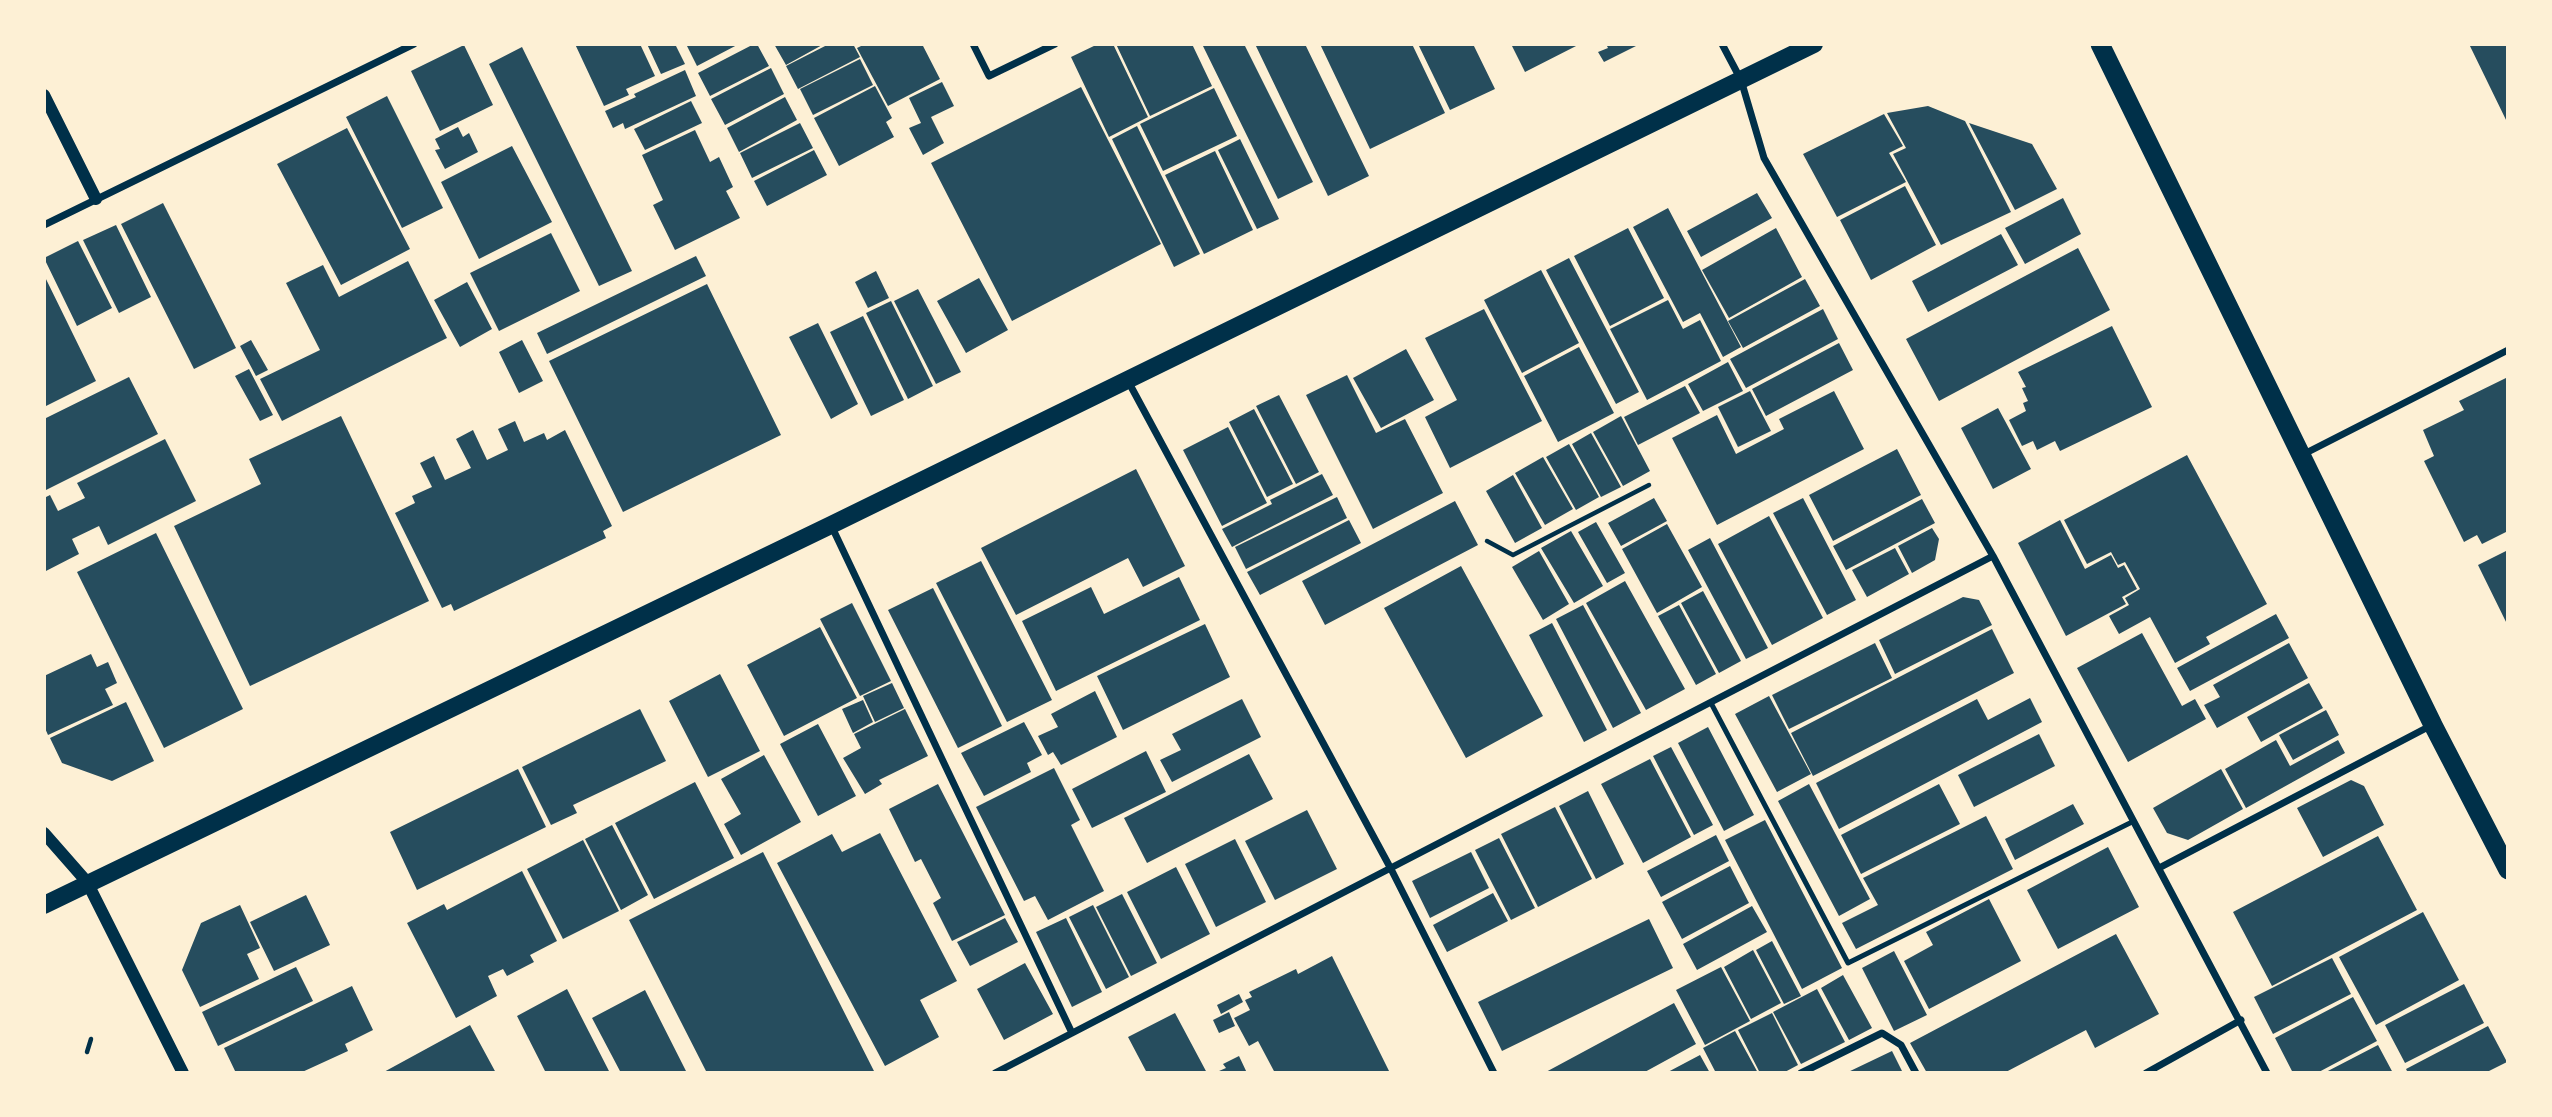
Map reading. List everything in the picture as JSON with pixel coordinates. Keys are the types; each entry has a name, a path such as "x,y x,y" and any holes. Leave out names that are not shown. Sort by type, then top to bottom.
{"highway":[{"path":"2100,44 2433,725 2508,870"}],"main road":[{"path":"44,905 831,525 1814,44"}],"street":[{"path":"44,225 414,44"},
{"path":"973,44 989,76 1055,44"},
{"path":"1722,44 1741,80 1764,158 1993,556 2267,1073"},
{"path":"44,95 96,199"},
{"path":"2301,456 2508,350"},
{"path":"1127,380 1391,869 1494,1073"},
{"path":"831,525 1072,1033"},
{"path":"995,1073 1993,556"},
{"path":"2159,868 2433,725"},
{"path":"44,833 87,882 183,1073"},
{"path":"2146,1073 2241,1020"},
{"path":"1801,1073 1882,1033 1901,1045 1916,1073"}],"lane":[{"path":"1711,703 1848,963 2135,821"}],"path":[{"path":"1488,541 1513,555 1649,485"},
{"path":"87,1052 92,1039"}],"building":[{"path":"575,44 640,44 655,76 626,89 629,95 604,106"},
{"path":"647,44 675,44 685,64 661,74"},
{"path":"686,44 739,44 697,66"},
{"path":"757,44 769,66 710,96 698,73"},
{"path":"774,44 824,44 786,65"},
{"path":"829,44 853,44 860,57 798,89 786,66"},
{"path":"865,44 922,44 940,79 888,106 857,48"},
{"path":"1098,44 1113,44 1148,117 1109,137 1071,57"},
{"path":"1116,44 1192,44 1212,86 1150,116"},
{"path":"1202,44 1244,44 1313,182 1278,199"},
{"path":"1255,44 1305,44 1369,176 1328,196"},
{"path":"1320,44 1412,44 1445,113 1370,149"},
{"path":"1418,44 1473,44 1495,89 1450,110"},
{"path":"1511,44 1580,44 1525,72"},
{"path":"1606,44 1640,44 1604,62 1598,52 1608,48"},
{"path":"2469,44 2508,44 2508,124"},
{"path":"464,45 493,105 440,131 411,71"},
{"path":"522,47 632,271 599,286 489,64"},
{"path":"860,59 873,85 813,115 800,89"},
{"path":"771,68 784,94 725,125 711,99"},
{"path":"685,70 696,96 625,129 623,123 613,128 605,111"},
{"path":"942,82 954,106 931,117 944,143 923,155 909,128 921,123 909,98"},
{"path":"875,86 892,118 886,122 894,137 839,166 814,118"},
{"path":"1081,87 1161,244 1012,321 931,163"},
{"path":"1214,88 1237,136 1163,171 1140,124"},
{"path":"387,96 443,208 402,228 346,117"},
{"path":"785,97 797,120 739,152 727,128"},
{"path":"691,101 702,123 645,150 634,129"},
{"path":"1928,106 1965,121 2011,212 1941,245 1893,154 1906,148 1887,113"},
{"path":"1884,114 1903,146 1889,153 1906,182 1837,217 1803,154"},
{"path":"800,123 813,148 752,178 740,153"},
{"path":"1969,123 2032,144 2057,189 2015,210"},
{"path":"1137,126 1200,254 1174,267 1112,139"},
{"path":"458,127 463,137 469,133 478,152 445,169 435,150 440,149 435,139"},
{"path":"347,128 410,249 341,285 277,164"},
{"path":"695,130 710,162 719,157 733,187 726,191 740,218 675,250 653,205 663,200 642,155"},
{"path":"1240,139 1279,219 1257,229 1218,150"},
{"path":"512,146 552,222 479,259 441,182"},
{"path":"814,150 827,175 767,206 754,181"},
{"path":"1215,151 1253,230 1204,254 1165,175"},
{"path":"1905,186 1936,245 1871,280 1840,220"},
{"path":"1757,193 1772,218 1701,257 1687,231"},
{"path":"2063,198 2081,234 2025,264 2005,228"},
{"path":"163,203 236,348 194,369 121,224"},
{"path":"1668,208 1741,347 1723,357 1700,313 1683,322 1633,227"},
{"path":"116,225 151,297 119,313 83,240"},
{"path":"1628,228 1664,298 1610,326 1574,256"},
{"path":"1776,228 1802,277 1729,318 1702,270"},
{"path":"551,233 580,291 499,331 470,273"},
{"path":"2001,234 2018,265 1928,312 1912,281"},
{"path":"78,241 112,308 77,326 44,258"},
{"path":"2078,248 2110,310 1939,401 1906,339"},
{"path":"696,256 706,276 547,354 537,333"},
{"path":"1569,258 1639,392 1616,404 1546,270"},
{"path":"408,261 447,338 282,421 260,379 320,350 286,283 323,265 339,297"},
{"path":"1541,270 1579,343 1522,373 1484,300"},
{"path":"876,271 889,298 868,308 855,282"},
{"path":"44,275 96,381 44,407"},
{"path":"979,278 1008,330 966,353 937,301"},
{"path":"1805,279 1820,306 1743,348 1728,321"},
{"path":"467,282 492,329 460,347 434,300"},
{"path":"707,284 781,435 623,512 549,361"},
{"path":"918,289 961,372 936,384 894,301"},
{"path":"1668,300 1683,329 1700,320 1721,361 1647,400 1610,329"},
{"path":"891,301 933,386 908,399 866,313"},
{"path":"1484,309 1542,421 1450,468 1425,417 1457,400 1425,338"},
{"path":"1823,309 1838,339 1746,388 1730,359"},
{"path":"863,316 904,400 871,416 830,332"},
{"path":"818,323 858,404 831,419 789,337"},
{"path":"2112,326 2152,407 2060,451 2055,441 2037,450 2033,441 2022,446 2009,420 2026,411 2023,403 2028,401 2022,388 2026,387 2018,372"},
{"path":"251,340 268,370 256,376 240,346"},
{"path":"522,340 543,381 519,393 499,352"},
{"path":"1839,343 1853,370 1766,416 1752,389"},
{"path":"1579,347 1614,413 1558,442 1524,376"},
{"path":"1406,349 1434,400 1381,428 1353,378"},
{"path":"1728,362 1743,391 1703,411 1688,384"},
{"path":"249,369 273,415 260,421 235,376"},
{"path":"1347,375 1376,433 1405,419 1443,493 1373,529 1306,395"},
{"path":"129,377 158,434 44,491 44,419"},
{"path":"2508,377 2508,531 2482,544 2477,535 2464,542 2424,461 2434,456 2423,430 2464,410 2459,401"},
{"path":"1685,386 1700,413 1638,445 1624,417"},
{"path":"1750,391 1771,431 1738,447 1718,407"},
{"path":"1834,391 1864,449 1717,525 1672,438 1717,415 1736,454 1784,429 1779,419"},
{"path":"1279,395 1319,472 1296,484 1256,406"},
{"path":"1998,408 2031,469 1993,489 1961,428"},
{"path":"1254,409 1293,484 1267,497 1229,422"},
{"path":"341,416 429,601 250,686 174,526 261,484 249,459"},
{"path":"1621,416 1650,471 1623,486 1593,432"},
{"path":"515,421 524,442 544,433 547,440 565,430 612,526 603,531 606,538 454,611 451,604 442,608 395,513 415,503 412,496 432,487 420,463 434,456 445,480 471,468 456,439 473,430 487,460 508,450 498,429"},
{"path":"1228,427 1267,503 1222,526 1183,450"},
{"path":"1591,433 1621,487 1601,497 1572,444"},
{"path":"165,439 196,501 108,545 99,526 72,539 79,554 44,572 44,498 50,495 58,511 85,498 77,483"},
{"path":"1569,444 1599,497 1576,510 1546,457"},
{"path":"1897,449 1921,495 1833,541 1809,495"},
{"path":"2187,455 2267,604 2206,637 2210,644 2175,663 2150,617 2119,634 2109,616 2129,605 2125,598 2140,589 2125,562 2118,565 2111,552 2087,564 2064,520"},
{"path":"1543,457 1573,509 1545,525 1515,473"},
{"path":"1136,469 1185,566 1143,587 1128,558 1016,615 981,548"},
{"path":"1322,474 1333,495 1232,547 1222,529 1272,504 1270,500"},
{"path":"1513,475 1542,528 1515,543 1486,491"},
{"path":"1337,497 1347,518 1246,569 1235,547"},
{"path":"1654,498 1667,521 1621,546 1608,523"},
{"path":"1803,498 1856,600 1827,615 1773,513"},
{"path":"1922,499 1935,523 1846,570 1833,546"},
{"path":"1455,501 1478,545 1325,625 1302,581"},
{"path":"1769,516 1823,618 1772,645 1718,544"},
{"path":"1349,520 1361,543 1260,595 1247,572"},
{"path":"2060,520 2085,569 2111,555 2118,568 2124,565 2137,589 2122,597 2126,604 2066,636 2018,543"},
{"path":"1596,522 1625,573 1607,583 1578,532"},
{"path":"1667,524 1702,587 1657,613 1622,549"},
{"path":"1932,528 1939,539 1935,560 1912,573 1898,546"},
{"path":"1571,531 1603,586 1574,603 1541,548"},
{"path":"156,533 243,709 164,748 77,572"},
{"path":"1710,538 1768,648 1746,659 1688,550"},
{"path":"1895,548 1909,574 1867,597 1852,570"},
{"path":"2508,550 2508,626 2478,565"},
{"path":"1539,551 1569,604 1543,620 1512,567"},
{"path":"981,561 1052,700 1007,722 936,583"},
{"path":"1461,566 1543,716 1466,758 1384,608"},
{"path":"1179,577 1200,620 1056,691 1022,621 1091,587 1104,614"},
{"path":"1625,581 1685,689 1646,710 1586,603"},
{"path":"933,588 1002,726 958,748 888,610"},
{"path":"1703,591 1741,661 1719,673 1681,603"},
{"path":"1963,597 1979,600 1992,625 1895,674 1879,640"},
{"path":"852,603 891,681 860,696 820,619"},
{"path":"1583,605 1641,713 1613,728 1556,619"},
{"path":"1679,605 1716,674 1696,685 1658,616"},
{"path":"2276,614 2289,638 2190,691 2177,668"},
{"path":"1552,623 1607,730 1584,742 1529,635"},
{"path":"1205,624 1230,677 1123,730 1097,676"},
{"path":"820,627 857,698 784,736 747,665"},
{"path":"1992,629 2014,673 1813,776 1791,733"},
{"path":"2142,633 2182,706 2195,699 2206,719 2128,762 2077,668"},
{"path":"1875,643 1892,678 1789,729 1772,695"},
{"path":"2289,643 2308,678 2217,728 2204,705 2220,697 2213,685"},
{"path":"91,654 97,667 108,662 117,683 105,689 113,705 48,735 44,726 44,676"},
{"path":"720,674 760,751 708,777 669,701"},
{"path":"892,683 904,708 875,722 863,696"},
{"path":"2309,683 2323,708 2261,742 2247,717"},
{"path":"1095,691 1117,737 1061,765 1053,752 1048,755 1038,736 1058,727 1051,714"},
{"path":"1769,696 1811,774 1777,792 1735,714"},
{"path":"2030,698 2042,722 1839,829 1816,783 1977,699 1988,720"},
{"path":"1242,699 1261,737 1172,782 1160,760 1181,750 1172,734"},
{"path":"863,700 873,722 853,733 842,709"},
{"path":"126,702 154,761 112,781 62,763 50,738"},
{"path":"640,709 666,761 573,805 577,813 551,825 522,767"},
{"path":"905,709 928,756 879,780 882,784 865,794 843,758 861,748 854,734"},
{"path":"2326,710 2339,735 2293,760 2279,735"},
{"path":"1024,722 1042,755 1027,763 1031,772 984,796 961,753"},
{"path":"818,724 856,796 818,816 780,744"},
{"path":"1708,727 1754,815 1724,831 1678,743"},
{"path":"2039,734 2055,766 1974,807 1958,775"},
{"path":"2276,740 2290,766 2338,740 2345,753 2246,808 2225,769"},
{"path":"1671,747 1713,825 1694,835 1653,756"},
{"path":"1146,751 1166,792 1092,828 1072,789"},
{"path":"1249,754 1273,799 1147,863 1124,818"},
{"path":"764,755 801,822 741,855 724,824 741,814 721,779"},
{"path":"1650,759 1691,837 1643,863 1601,784"},
{"path":"1054,768 1080,820 1071,825 1104,891 1048,920 1035,896 1024,901 976,807"},
{"path":"518,769 546,827 417,890 390,832"},
{"path":"2221,769 2243,809 2188,840 2167,833 2153,808"},
{"path":"2351,780 2364,786 2384,825 2323,857 2297,808"},
{"path":"695,782 734,858 654,899 615,823"},
{"path":"938,784 1005,915 952,941 933,903 941,898 921,859 915,862 889,809"},
{"path":"1809,784 1870,899 1839,916 1778,801"},
{"path":"1939,784 1960,824 1861,874 1841,835"},
{"path":"1588,791 1624,864 1596,879 1559,806"},
{"path":"2073,804 2084,824 2015,860 2005,839"},
{"path":"1555,807 1592,879 1538,907 1501,834"},
{"path":"1307,810 1337,869 1275,900 1245,841"},
{"path":"1986,816 2013,869 1856,949 1842,923 1878,905 1863,878"},
{"path":"1765,820 1842,968 1802,989 1725,840"},
{"path":"612,825 648,895 621,910 585,839"},
{"path":"880,833 957,981 920,1000 939,1037 885,1066 777,863 832,834 842,852"},
{"path":"1716,835 1729,861 1661,897 1647,871"},
{"path":"2378,836 2417,910 2272,986 2233,912"},
{"path":"1499,838 1535,908 1511,920 1475,850"},
{"path":"1235,839 1266,902 1216,927 1185,864"},
{"path":"583,840 619,911 563,939 527,869"},
{"path":"2108,847 2139,907 2058,949 2027,890"},
{"path":"763,852 875,1073 707,1073 629,920"},
{"path":"1471,852 1489,888 1430,918 1412,881"},
{"path":"1730,866 1749,903 1682,939 1662,902"},
{"path":"1176,867 1210,934 1161,959 1127,892"},
{"path":"522,871 557,941 530,955 534,962 507,976 503,969 488,976 497,996 456,1018 407,923 444,904 447,910"},
{"path":"1493,893 1508,921 1447,952 1433,925"},
{"path":"1122,894 1157,963 1131,976 1096,907"},
{"path":"306,895 330,945 274,971 250,922"},
{"path":"1989,899 2021,961 1929,1009 1904,961 1933,945 1926,932"},
{"path":"240,905 260,948 247,954 259,979 200,1007 182,970 201,923"},
{"path":"1093,905 1129,977 1106,989 1069,917"},
{"path":"1752,906 1767,932 1697,970 1683,944"},
{"path":"2423,912 2459,980 2376,1025 2339,957"},
{"path":"1005,918 1018,942 970,966 957,942"},
{"path":"1066,918 1102,992 1072,1007 1036,932"},
{"path":"1649,919 1673,968 1502,1051 1478,1002"},
{"path":"2116,934 2159,1014 2095,1048 2086,1030 2004,1073 1927,1073 1910,1043"},
{"path":"1772,941 1801,996 1784,1004 1756,950"},
{"path":"1753,950 1781,1003 1751,1019 1724,967"},
{"path":"1894,951 1927,1015 1894,1031 1862,968"},
{"path":"1332,956 1390,1073 1275,1073 1258,1041 1249,1046 1234,1018 1250,1010 1245,1000 1252,997 1249,992 1296,969 1298,974"},
{"path":"2332,958 2351,994 2273,1034 2254,997"},
{"path":"1025,963 1053,1014 1004,1040 977,989"},
{"path":"296,967 313,1001 218,1046 202,1012"},
{"path":"1721,967 1750,1021 1705,1045 1676,990"},
{"path":"1843,975 1872,1028 1849,1040 1821,988"},
{"path":"2464,984 2484,1023 2405,1063 2385,1025"},
{"path":"352,986 373,1030 345,1044 348,1051 300,1073 236,1073 224,1048"},
{"path":"567,989 610,1073 546,1073 517,1016"},
{"path":"1817,989 1845,1042 1801,1064 1773,1012"},
{"path":"645,990 687,1073 621,1073 592,1018"},
{"path":"1239,994 1243,1002 1221,1014 1217,1005"},
{"path":"2353,997 2377,1041 2317,1073 2293,1073 2275,1038"},
{"path":"1674,1003 1696,1044 1643,1073 1544,1073"},
{"path":"1229,1012 1235,1026 1219,1033 1213,1020"},
{"path":"1175,1013 1207,1073 1147,1073 1128,1037"},
{"path":"1772,1013 1798,1065 1783,1073 1760,1073 1738,1030"},
{"path":"470,1025 496,1073 382,1073"},
{"path":"2488,1026 2507,1062 2485,1073 2408,1073 2406,1069"},
{"path":"1735,1031 1758,1073 1716,1073 1703,1048"},
{"path":"2378,1045 2393,1073 2324,1073"},
{"path":"1892,1051 1903,1073 1846,1073"},
{"path":"1700,1055 1710,1073 1666,1073"},
{"path":"1239,1056 1247,1073 1220,1073 1219,1071 1226,1068 1223,1064"}]}
